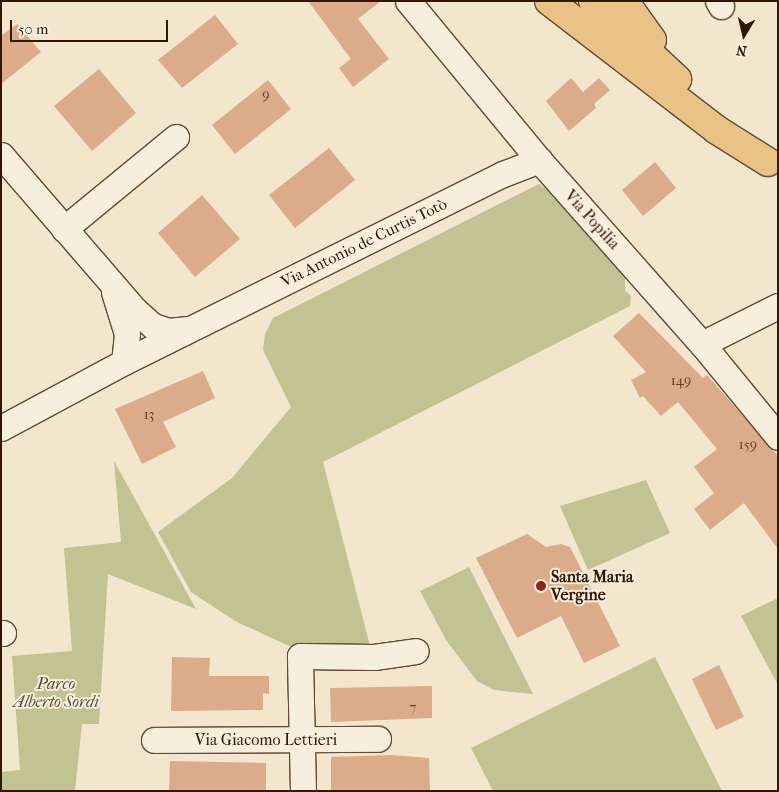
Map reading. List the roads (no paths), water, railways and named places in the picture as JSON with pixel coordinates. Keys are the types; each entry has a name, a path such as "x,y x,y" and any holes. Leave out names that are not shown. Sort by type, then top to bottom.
{"main road":[{"path":"549,1 717,130 773,166"},
{"path":"593,1 773,166"},
{"path":"624,1 679,81"}],"street":[{"name":"Via Popilia","path":"408,1 539,160 702,344 778,436"},
{"path":"64,229 176,137"},
{"path":"1,155 135,310 153,326 168,331 191,329"},
{"name":"Via Antonio de Curtis Totò","path":"1,428 133,357 503,174 539,160"},
{"path":"108,281 120,306 133,357"},
{"path":"702,344 778,306"},
{"path":"133,357 135,310"},
{"path":"303,791 300,656 374,657 416,651"},
{"name":"Via Giacomo Lettieri","path":"154,740 378,739"}],"place":[{"name":"Santa Maria Vergine","path":"541,586"}],"park label":[{"name":"Parco Alberto Sordi","path":"56,693"}]}
